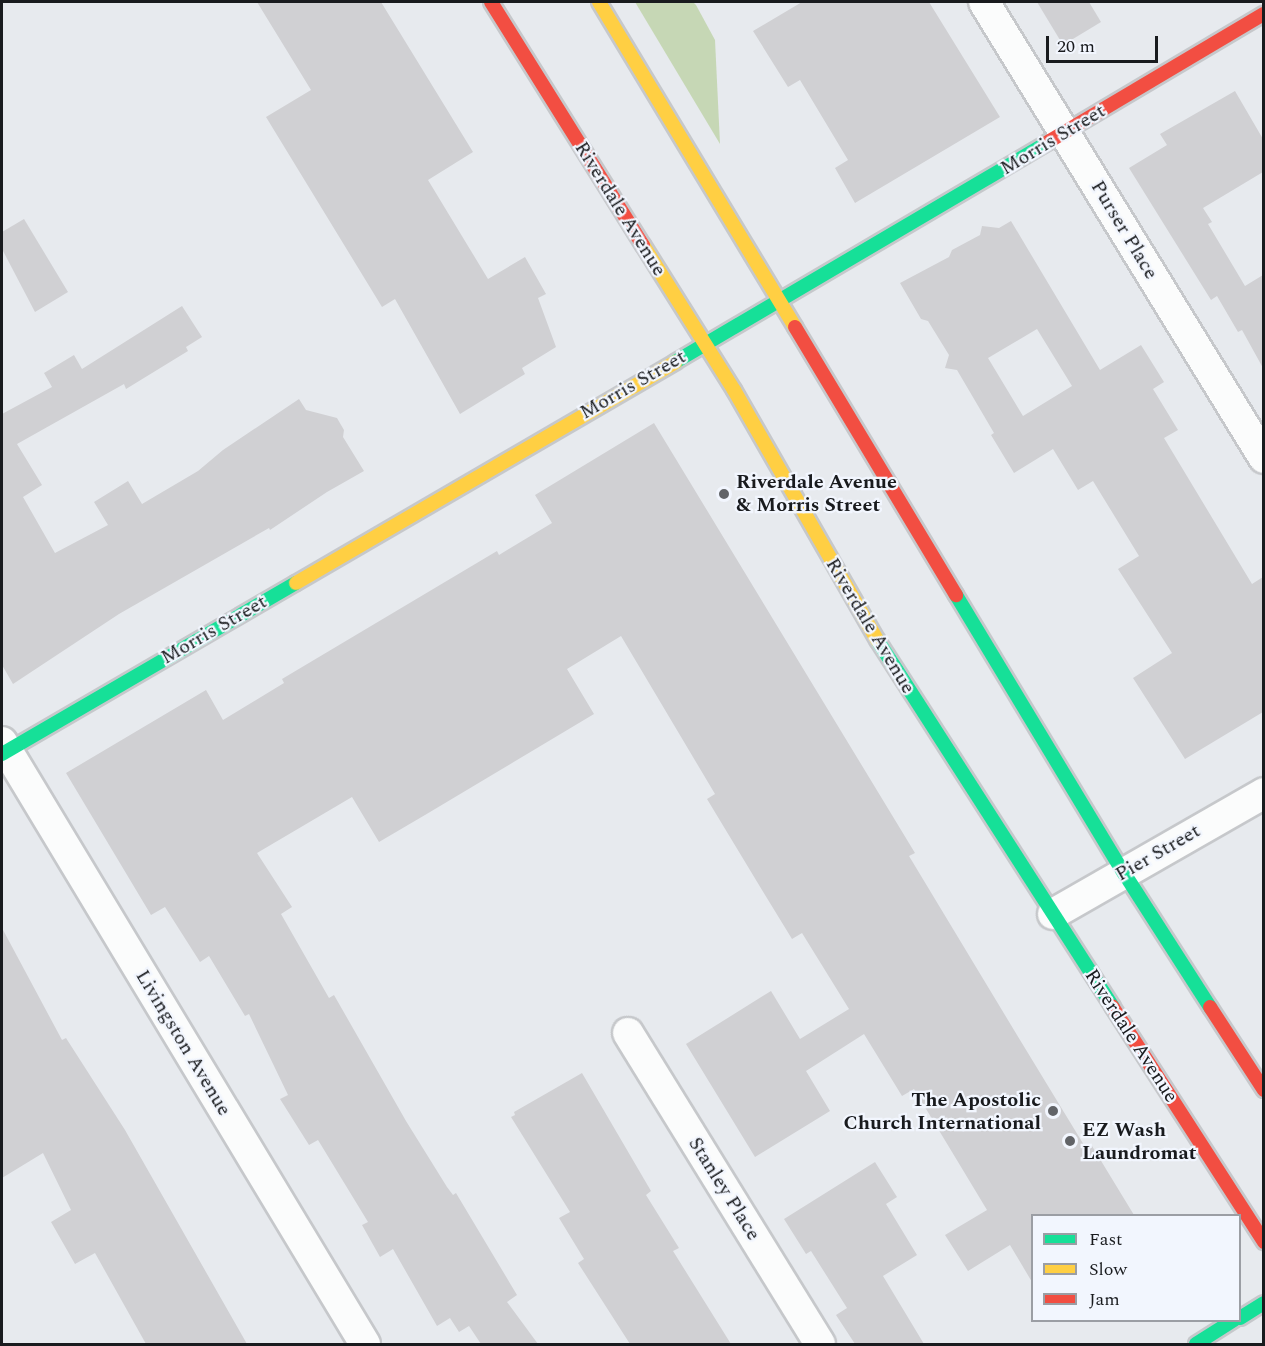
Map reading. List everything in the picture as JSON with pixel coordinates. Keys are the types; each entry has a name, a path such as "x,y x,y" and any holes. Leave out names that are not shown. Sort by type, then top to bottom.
{"main road":[{"name":"Riverdale Avenue","path":"490,2 734,390 895,670 1263,1242"},
{"path":"598,2 1124,873 1263,1090"},
{"name":"Morris Street","path":"3,749 778,302 1263,14"},
{"path":"1241,1317 1263,1303"},
{"path":"1196,1344 1231,1322"}],"street":[{"name":"Purser Place","path":"984,2 1263,458"},
{"name":"Livingston Avenue","path":"3,749 365,1344"},
{"name":"Pier Street","path":"1053,914 1263,793"},
{"name":"Stanley Place","path":"628,1034 820,1344"}],"green space":[{"path":"635,2 693,2 696,5 715,40 720,144"}],"building":[{"path":"257,2 381,2 473,152 428,180 488,279 525,257 546,294 538,298 556,347 522,368 525,374 460,414 395,299 382,307 266,117 311,90"},
{"path":"802,2 929,2 1000,117 855,203 835,168 848,160 800,80 788,87 753,31"},
{"path":"1037,2 1089,2 1101,22 1063,45"},
{"path":"1235,91 1263,139 1263,172 1203,208 1212,222 1208,224 1245,286 1263,275 1263,368 1242,330 1238,332 1217,296 1211,300 1129,168 1167,145 1160,134"},
{"path":"24,219 68,292 35,312 2,249 2,232"},
{"path":"1011,221 1100,370 1141,345 1164,382 1153,389 1178,430 1164,438 1252,584 1263,577 1263,712 1185,759 1133,678 1172,653 1118,569 1139,556 1093,481 1078,490 1053,449 1014,473 991,435 994,433 957,370 945,368 949,355 928,321 921,319 900,283 949,257 952,250 980,235 982,226 999,228","holes":["1037,329 1072,386 1023,416 988,358"]},
{"path":"182,306 202,337 186,347 188,351 126,389 124,384 17,444 42,485 23,497 55,553 108,525 94,502 128,481 142,504 198,471 223,450 299,399 306,410 337,418 344,430 343,437 364,471 327,492 270,530 269,528 119,614 13,684 2,665 2,414 52,387 44,373 74,355 82,369"},
{"path":"654,423 915,853 909,856 1017,1035 1087,1150 1092,1146 1133,1214 1031,1214 1031,1280 1010,1245 968,1271 945,1235 987,1210 914,1089 902,1096 864,1034 806,1071 830,1111 755,1157 686,1044 771,991 800,1039 849,1009 802,933 792,939 762,890 707,799 715,794 621,636 567,669 594,714 425,815 379,842 352,797 257,853 292,907 281,914 329,998 334,995 406,1121 447,1187 453,1195 456,1193 517,1295 507,1302 538,1344 481,1344 469,1326 459,1332 450,1318 437,1326 393,1249 380,1257 362,1225 368,1222 318,1140 309,1145 280,1099 288,1095 249,1014 245,1016 209,956 200,962 165,907 151,915 66,773 206,690 223,720 284,683 282,679 497,551 499,555 552,523 535,495"},
{"path":"2,928 62,1040 66,1038 125,1130 247,1344 146,1344 95,1253 75,1264 51,1222 71,1210 43,1153 2,1178"},
{"path":"582,1073 651,1191 646,1195 679,1248 673,1251 731,1344 630,1344 578,1263 584,1259 559,1218 570,1212 511,1117 515,1115 514,1112"},
{"path":"875,1162 897,1197 886,1204 917,1255 883,1276 924,1344 855,1344 836,1315 847,1308 811,1251 806,1254 784,1219"}],"traffic: fast":[{"path":"675,362 1048,142"},
{"path":"2,754 296,583"},
{"path":"956,595 1124,873 1210,1007"},
{"path":"878,641 1112,1006"},
{"path":"1241,1317 1264,1303"},
{"path":"1196,1344 1231,1322"}],"traffic: slow":[{"path":"599,2 795,327"},
{"path":"643,245 734,390 878,641"},
{"path":"296,583 675,362"}],"traffic: jam":[{"path":"491,2 643,245"},
{"path":"1048,142 1264,14"},
{"path":"795,327 956,595"},
{"path":"1112,1006 1264,1242"},
{"path":"1210,1007 1264,1090"}],"place":[{"name":"Riverdale Avenue & Morris Street","path":"724,494"},
{"name":"The Apostolic Church International","path":"1053,1111"},
{"name":"EZ Wash Laundromat","path":"1070,1141"}]}
